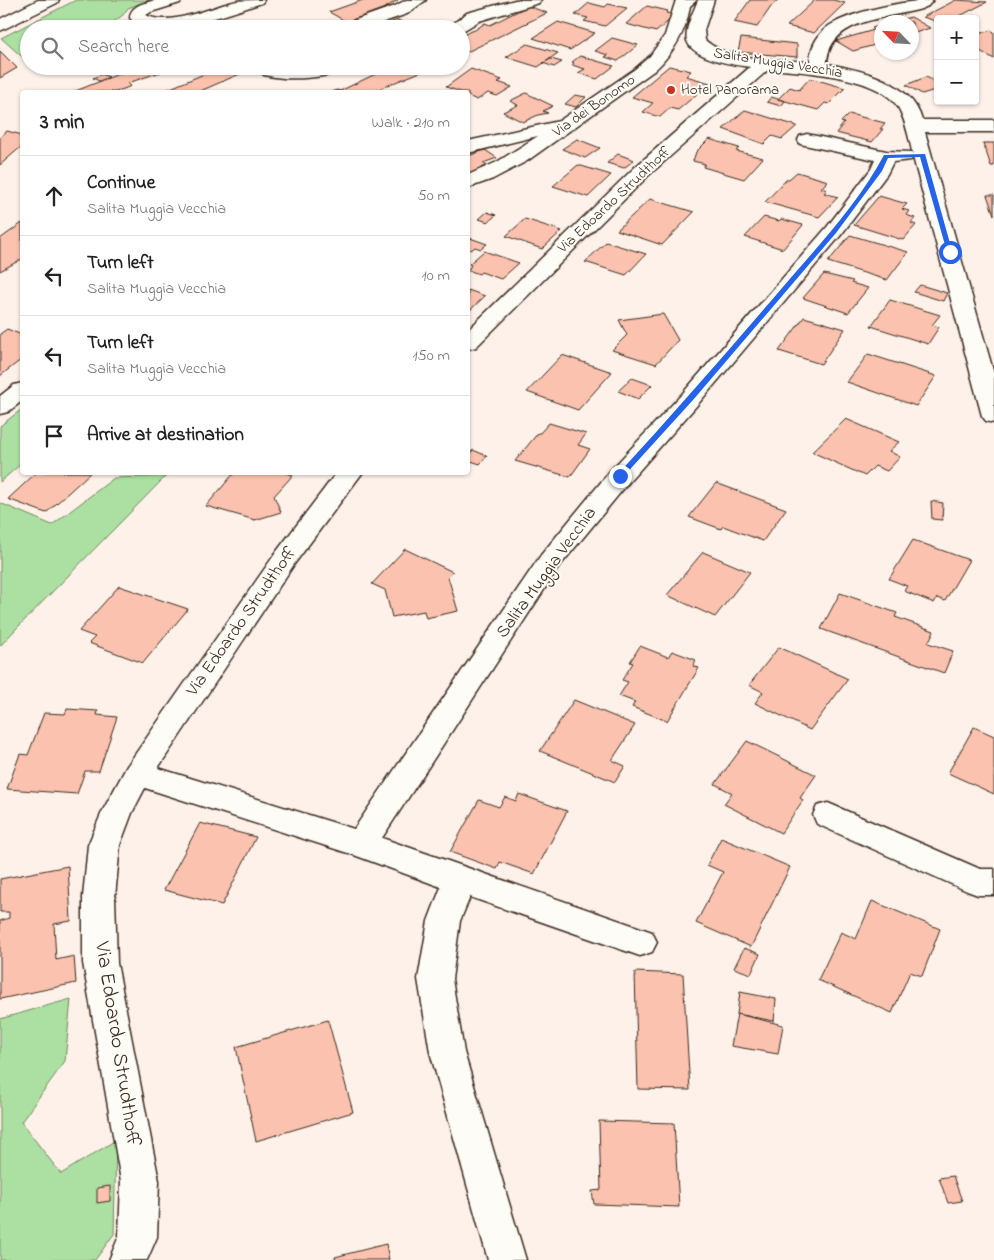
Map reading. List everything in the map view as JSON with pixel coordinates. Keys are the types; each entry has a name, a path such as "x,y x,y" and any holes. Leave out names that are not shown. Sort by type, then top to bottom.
{"street":[{"path":"0,26 51,0"},
{"path":"141,20 138,18 138,13 145,8 174,0"},
{"path":"184,20 256,0"},
{"path":"373,20 401,10 418,0"},
{"path":"468,20 533,0"},
{"name":"Via dei Bonomo","path":"470,181 483,177 527,154 633,78 663,52 680,20 682,3 689,0"},
{"name":"Salita Muggia Vecchia","path":"706,0 696,30 696,42 706,52 741,60 818,68 872,82 900,99 911,114 993,406"},
{"path":"856,19 869,0"},
{"path":"818,68 817,56 821,42 838,28 856,19 905,8 922,3 925,0"},
{"name":"Via Edoardo Strudthoff","path":"470,340 641,172 765,63"},
{"path":"470,147 567,124"},
{"path":"915,126 994,126"},
{"path":"808,140 886,157 923,155"},
{"name":"Salita Muggia Vecchia","path":"361,844 550,561 620,476 690,399 834,231 880,170 886,157"},
{"path":"0,407 20,392"},
{"name":"Via Edoardo Strudthoff","path":"128,1260 138,1238 140,1181 100,963 99,897 104,845 117,812 138,774 286,557 349,475"},
{"path":"138,774 361,844 640,942"},
{"path":"828,815 978,882 994,882"},
{"path":"460,880 444,921 435,979 446,1052 507,1260"}],"green space":[{"path":"76,0 149,0 128,8 116,20 37,20"},
{"path":"20,28 20,55 1,38"},
{"path":"20,411 20,465 0,482 0,426"},
{"path":"166,476 0,646 0,503 52,525 114,478"},
{"path":"71,999 65,1061 21,1122 61,1174 116,1140 114,1234 95,1260 0,1260 0,1019"}],"building":[{"path":"363,0 398,0 385,8 352,20 343,20 329,12"},
{"path":"750,0 778,0 757,27 734,22"},
{"path":"815,0 833,0 845,3 814,33 787,26"},
{"path":"956,0 987,2 962,15 934,15 934,21 923,17"},
{"path":"589,3 605,7 608,4 627,8 605,26 584,21 588,18 575,15"},
{"path":"528,6 547,13 470,51 470,32 485,23 490,25"},
{"path":"647,6 668,11 666,13 675,15 656,32 626,24"},
{"path":"558,22 595,33 570,50 533,38"},
{"path":"919,22 930,28 919,32"},
{"path":"874,30 874,45 853,51 836,41"},
{"path":"991,30 994,32 994,59 979,50 979,34"},
{"path":"612,38 638,45 618,61 605,57 608,55 595,51"},
{"path":"741,38 797,44 797,57 738,52"},
{"path":"527,44 558,53 538,67 506,57"},
{"path":"0,51 17,68 0,78"},
{"path":"580,56 614,66 597,79 578,73 585,69 572,65 574,63 572,62"},
{"path":"551,59 562,62 554,67 543,63"},
{"name":"Hotel Panorama","path":"669,66 691,71 686,76 710,83 678,110 670,108 660,117 643,112 653,103 632,97"},
{"path":"470,70 502,80 498,82 512,87 497,96 488,93 477,100 470,97 470,90 455,90 446,87 463,75 470,75"},
{"path":"100,75 109,77 99,81 93,78"},
{"path":"116,75 152,75 128,83 131,86 121,90 78,90"},
{"path":"202,75 237,75 203,90 166,90"},
{"path":"373,75 413,75 376,90 342,90"},
{"path":"926,77 934,81 934,90 922,94 906,85"},
{"path":"810,78 845,88 829,104 825,103 818,110 778,99 790,87 799,90"},
{"path":"526,93 553,106 543,111 548,113 538,115 523,122 503,112 518,105 510,101"},
{"path":"575,95 586,97 576,107 565,104"},
{"path":"771,97 785,101 781,106 767,102"},
{"path":"745,110 797,126 782,139 772,136 764,144 723,129"},
{"path":"849,114 885,123 880,129 883,129 872,142 836,133 844,123 841,122"},
{"path":"7,131 20,134 20,148 0,165 0,137"},
{"path":"577,139 600,148 585,158 562,149"},
{"path":"709,139 739,148 736,151 763,158 744,179 703,167 705,164 693,161 696,152"},
{"path":"983,143 994,143 994,166 991,166"},
{"path":"485,150 497,158 483,163 489,167 474,172 477,174 470,177 470,155"},
{"path":"618,154 634,160 624,168 607,163"},
{"path":"578,165 611,175 588,197 553,186"},
{"path":"797,172 828,181 821,188 827,190 824,193 838,197 819,217 765,202 787,179"},
{"path":"987,195 994,195 994,215"},
{"path":"879,196 907,204 902,209 909,211 906,215 915,218 911,223 916,225 903,240 854,225"},
{"path":"650,199 694,212 662,245 617,230"},
{"path":"487,212 496,215 488,222 479,219"},
{"path":"764,217 803,225 783,249 745,237"},
{"path":"525,219 562,231 542,249 506,236"},
{"path":"20,224 20,260 0,271 0,239"},
{"path":"850,235 908,252 887,280 828,262"},
{"path":"470,238 487,244 481,249 475,247 471,250"},
{"path":"606,242 646,254 626,275 585,262"},
{"path":"484,251 519,263 501,279 481,272 479,274 470,271 470,263"},
{"path":"824,274 853,281 851,283 868,288 848,313 803,298"},
{"path":"920,285 947,293 943,301 914,292"},
{"path":"470,291 485,296 470,310"},
{"path":"890,300 940,315 932,325 939,327 928,344 871,326"},
{"path":"663,314 678,340 656,364 612,350 627,335 619,320"},
{"path":"804,317 845,329 821,364 779,351"},
{"path":"7,329 20,334 20,361 0,376 0,334"},
{"path":"868,354 936,376 916,406 847,382"},
{"path":"562,355 612,372 578,410 527,392"},
{"path":"632,378 652,385 638,399 618,391"},
{"path":"846,419 899,442 889,451 900,457 887,471 875,466 865,476 812,452"},
{"path":"549,423 586,434 578,445 590,449 570,477 515,461 538,433"},
{"path":"473,450 487,456 480,464 470,461 470,454"},
{"path":"34,475 88,475 46,513 8,499"},
{"path":"232,475 293,475 274,496 281,512 255,520 206,506"},
{"path":"716,483 786,509 763,541 723,526 721,529 689,517"},
{"path":"931,501 943,503 942,520 932,519"},
{"path":"913,540 969,560 945,601 937,598 934,603 904,591 907,586 889,579"},
{"path":"405,549 453,572 448,577 458,611 426,618 424,611 392,617 385,590 372,584"},
{"path":"703,552 750,572 715,617 667,595"},
{"path":"119,586 188,609 143,663 89,643 95,637 79,631"},
{"path":"840,593 897,613 895,617 934,631 928,643 953,651 944,673 821,629"},
{"path":"640,646 668,657 672,651 696,660 693,666 699,668 667,721 632,707 635,702 619,696 628,682 622,680 633,663 630,662"},
{"path":"779,647 848,679 810,730 755,703 763,692 749,685"},
{"path":"574,700 635,725 612,760 625,766 615,782 540,751"},
{"path":"67,709 98,711 97,715 117,717 99,771 85,771 77,794 7,789 20,754 28,755 44,713 65,714"},
{"path":"974,727 994,736 994,794 948,773"},
{"path":"747,741 816,775 800,798 803,800 781,833 724,804 732,793 715,784"},
{"path":"519,794 567,811 534,874 500,862 497,869 450,852 479,800 499,807 505,797 516,801"},
{"path":"200,823 256,837 222,905 164,890"},
{"path":"721,838 790,867 751,947 696,923 723,872 707,865"},
{"path":"68,866 71,921 54,924 56,960 74,956 76,983 0,999 0,921 9,918 9,912 0,912 0,879"},
{"path":"872,901 940,929 922,976 910,972 892,1013 818,980 841,932 856,939"},
{"path":"744,948 760,954 751,974 734,968"},
{"path":"635,972 683,974 690,1090 638,1089"},
{"path":"740,992 776,999 774,1021 737,1014"},
{"path":"737,1014 783,1025 778,1054 731,1046"},
{"path":"328,1020 353,1112 256,1141 236,1047"},
{"path":"599,1121 674,1123 679,1207 594,1204 592,1191 601,1190"},
{"path":"953,1176 962,1201 948,1203 939,1178"},
{"path":"110,1186 110,1201 97,1203 97,1188"},
{"path":"386,1244 389,1260 336,1260 335,1257"}],"place":[{"name":"Hotel Panorama","path":"671,90"}],"route":[{"path":"620,476 690,399 834,231 863,195 880,170 886,157 923,155 950,252"}]}
